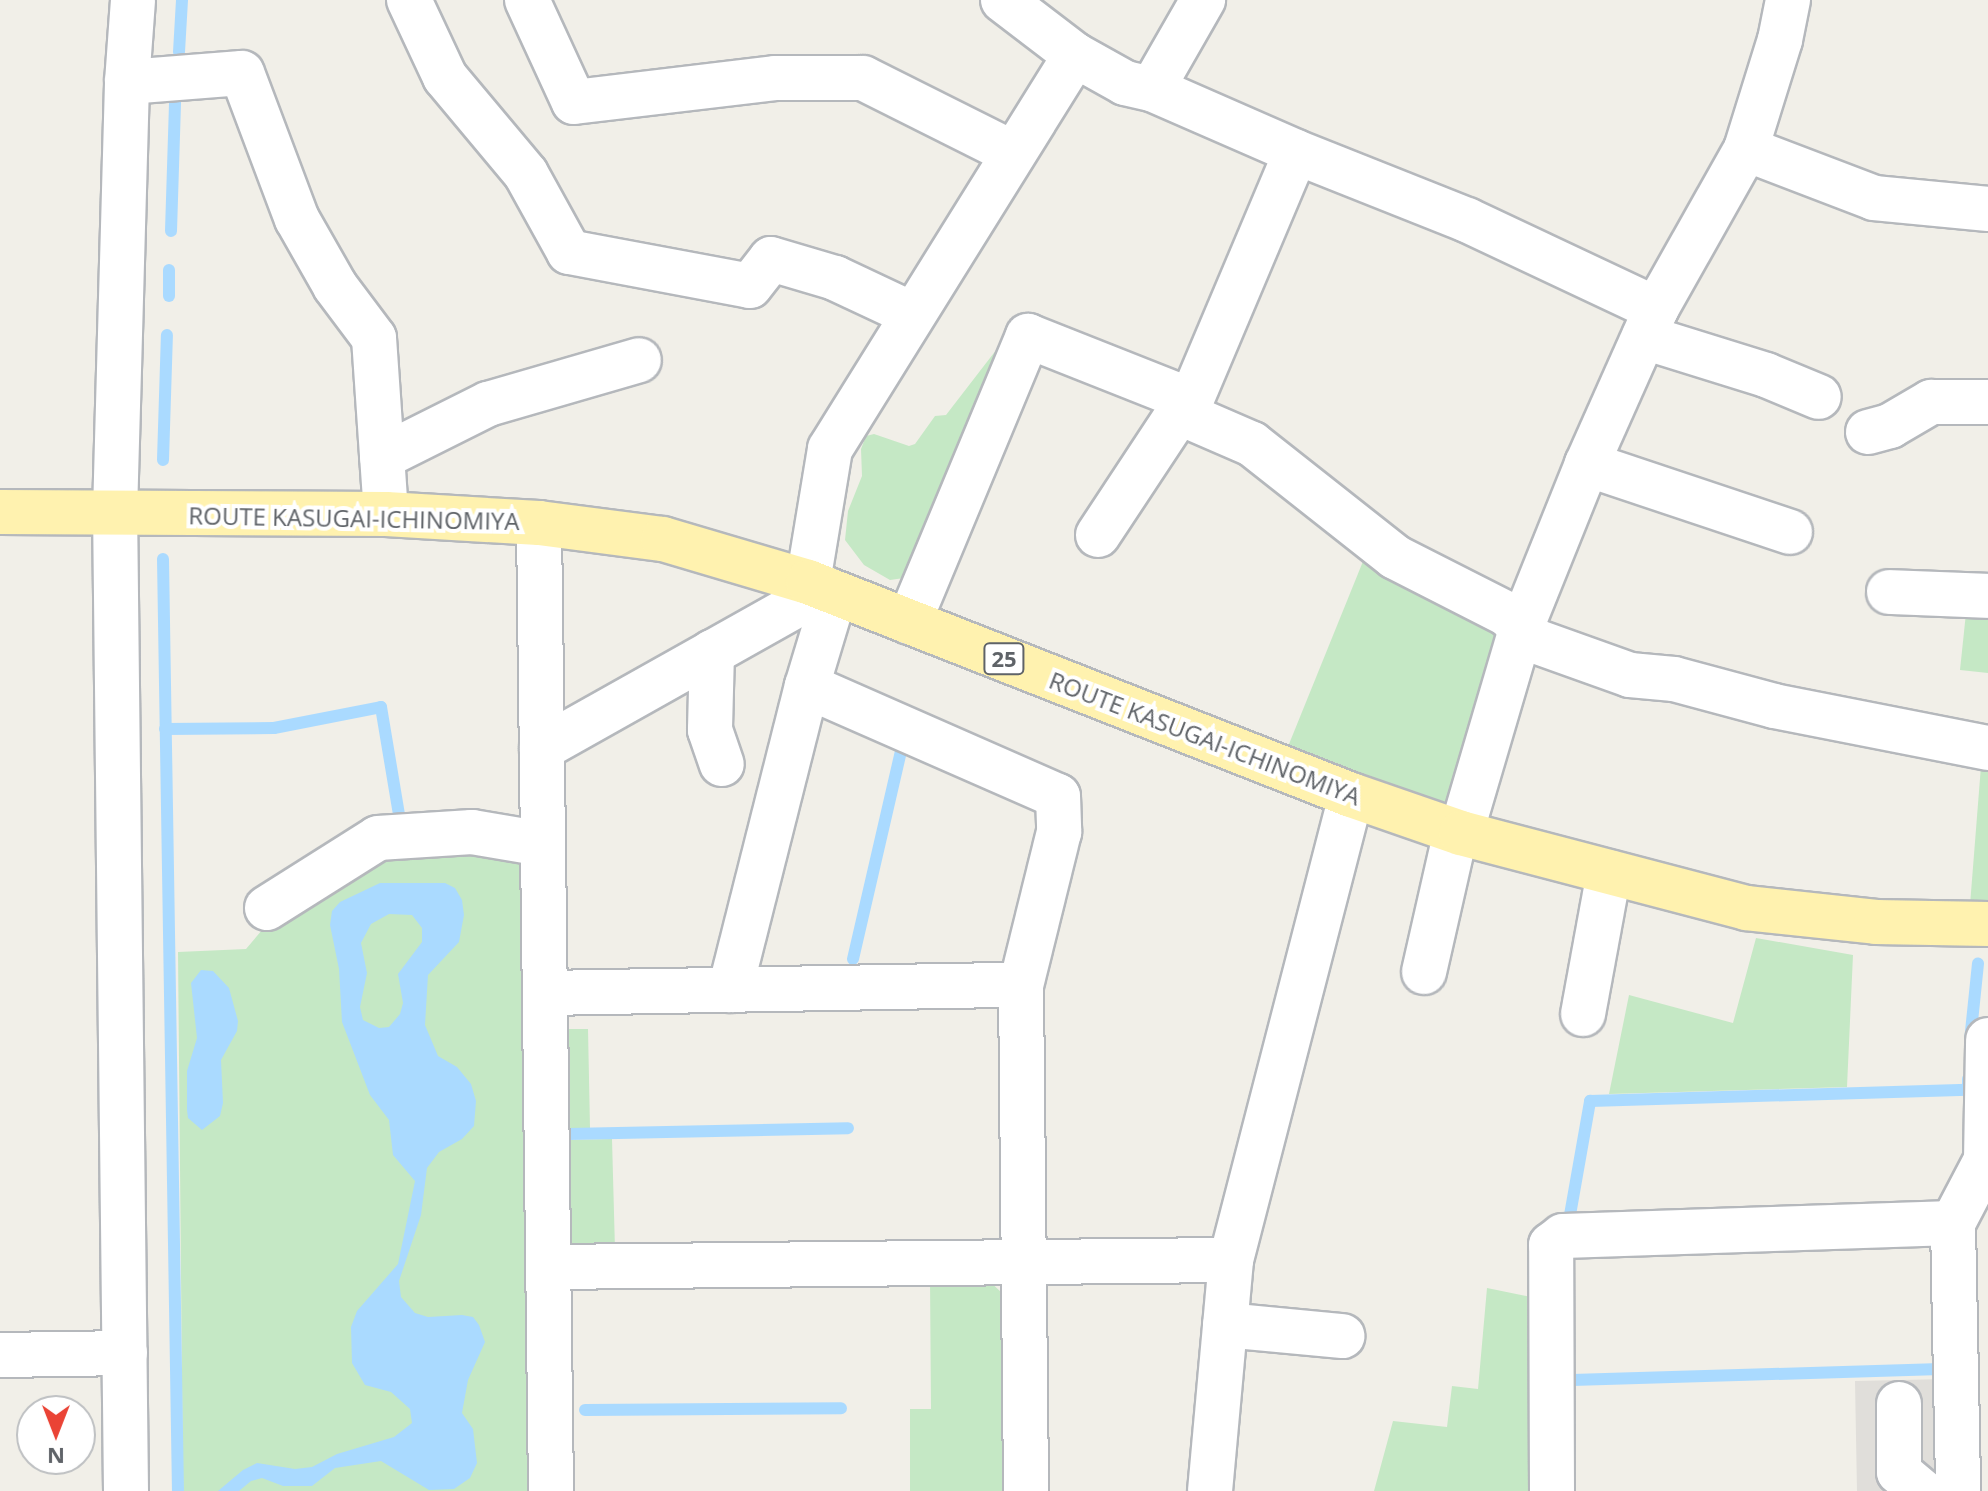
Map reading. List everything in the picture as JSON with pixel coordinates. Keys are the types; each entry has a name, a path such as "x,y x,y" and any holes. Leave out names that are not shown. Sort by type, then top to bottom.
{"main road":[{"name":"ROUTE KASUGAI-ICHINOMIYA","path":"0,512 386,514 539,523 663,539 822,588 1351,795 1459,832 1760,910 1876,922 1988,924"}],"street":[{"path":"126,1491 115,513 127,82 133,0"},
{"path":"409,0 445,77 526,174 569,252 750,286 771,259 835,278 912,314"},
{"path":"527,0 574,102 775,78 863,78 1013,153"},
{"path":"1003,0 1075,55 1125,83 1152,89 1296,152 1467,220 1650,323 1819,397"},
{"path":"1152,89 1203,0"},
{"path":"1424,972 1459,832 1522,626 1587,464 1650,323 1746,149 1780,40 1788,0"},
{"path":"730,990 807,686 822,588 830,449 1075,55"},
{"path":"127,82 242,73 297,219 335,286 374,338 386,514"},
{"path":"1746,149 1874,198 1988,209"},
{"path":"1098,535 1177,415 1188,408 1296,152"},
{"path":"909,622 1028,336 1188,408 1252,444 1395,557 1522,626 1535,641 1630,675 1674,679 1774,706 1988,748"},
{"path":"382,457 488,404 639,360"},
{"path":"1868,432 1890,426 1931,402 1988,402"},
{"path":"1587,464 1790,532"},
{"path":"539,523 551,1491"},
{"path":"542,748 822,588"},
{"path":"1889,592 1988,596"},
{"path":"712,652 710,730 722,764"},
{"path":"807,686 1058,796 1059,832 1021,985 1026,1491"},
{"path":"1210,1491 1231,1260 1351,795"},
{"path":"267,908 378,838 472,832 543,844"},
{"path":"1583,1014 1609,872"},
{"path":"545,993 1021,985"},
{"path":"1958,1491 1953,1223 1986,1160 1988,1040"},
{"path":"1552,1491 1551,1245 1563,1236 1953,1223"},
{"path":"548,1267 1231,1260"},
{"path":"1225,1325 1342,1336"},
{"path":"0,1355 125,1353"},
{"path":"1899,1404 1899,1472 1922,1491"}],"shaded area":[{"path":"1947,1379 1937,1491 1857,1491 1855,1381"}],"green space":[{"path":"1000,345 1004,353 904,578 890,580 864,565 845,540 848,511 862,476 861,449 866,436 874,434 909,446 915,444 935,416 946,415"},
{"path":"1368,549 1512,634 1457,806 1287,749"},
{"path":"1966,613 1988,614 1988,673 1960,670"},
{"path":"1981,766 1988,768 1988,905 1970,905"},
{"path":"390,851 508,851 530,857 535,1491 183,1491 178,952 246,949 268,923"},
{"path":"1756,938 1853,955 1847,1087 1609,1094 1629,995 1733,1023"},
{"path":"566,1029 588,1029 590,1128 565,1128"},
{"path":"612,1139 615,1250 578,1251 565,1237 565,1140"},
{"path":"986,1278 1002,1293 1004,1491 910,1491 910,1409 931,1409 930,1279"},
{"path":"1487,1288 1531,1297 1532,1491 1374,1491 1393,1421 1447,1427 1452,1386 1478,1389"}],"water":[{"path":"380,883 445,883 455,888 462,900 464,915 459,942 428,975 425,1025 438,1056 457,1067 471,1084 476,1101 474,1126 462,1139 439,1152 427,1168 421,1215 399,1281 401,1297 415,1313 428,1317 473,1317 479,1325 485,1342 468,1380 462,1413 473,1429 477,1463 470,1478 454,1489 429,1490 381,1461 335,1468 312,1486 283,1486 262,1478 251,1481 239,1491 218,1491 243,1470 257,1463 295,1469 312,1467 337,1454 394,1437 412,1423 410,1409 391,1392 365,1385 352,1363 351,1327 357,1311 398,1264 415,1181 393,1155 389,1120 370,1095 342,1022 339,969 330,925 332,911 340,902","holes":["389,914 412,915 422,928 422,942 398,974 403,1003 400,1014 389,1027 379,1028 363,1020 360,1007 367,973 361,943 371,924"]},
{"path":"201,970 213,971 229,988 238,1021 237,1031 221,1060 223,1103 220,1116 202,1130 188,1118 187,1110 187,1071 197,1038 191,983"}],"waterway":[{"path":"179,52 182,0"},
{"path":"171,231 175,102"},
{"path":"169,270 169,296"},
{"path":"163,460 167,335"},
{"path":"163,559 178,1491"},
{"path":"165,729 274,728 381,707 399,814"},
{"path":"853,959 902,747"},
{"path":"1970,1041 1978,963"},
{"path":"1570,1215 1590,1101 1968,1090 1968,1079"},
{"path":"569,1134 848,1128"},
{"path":"1572,1380 1941,1369"},
{"path":"585,1410 841,1408"}]}
